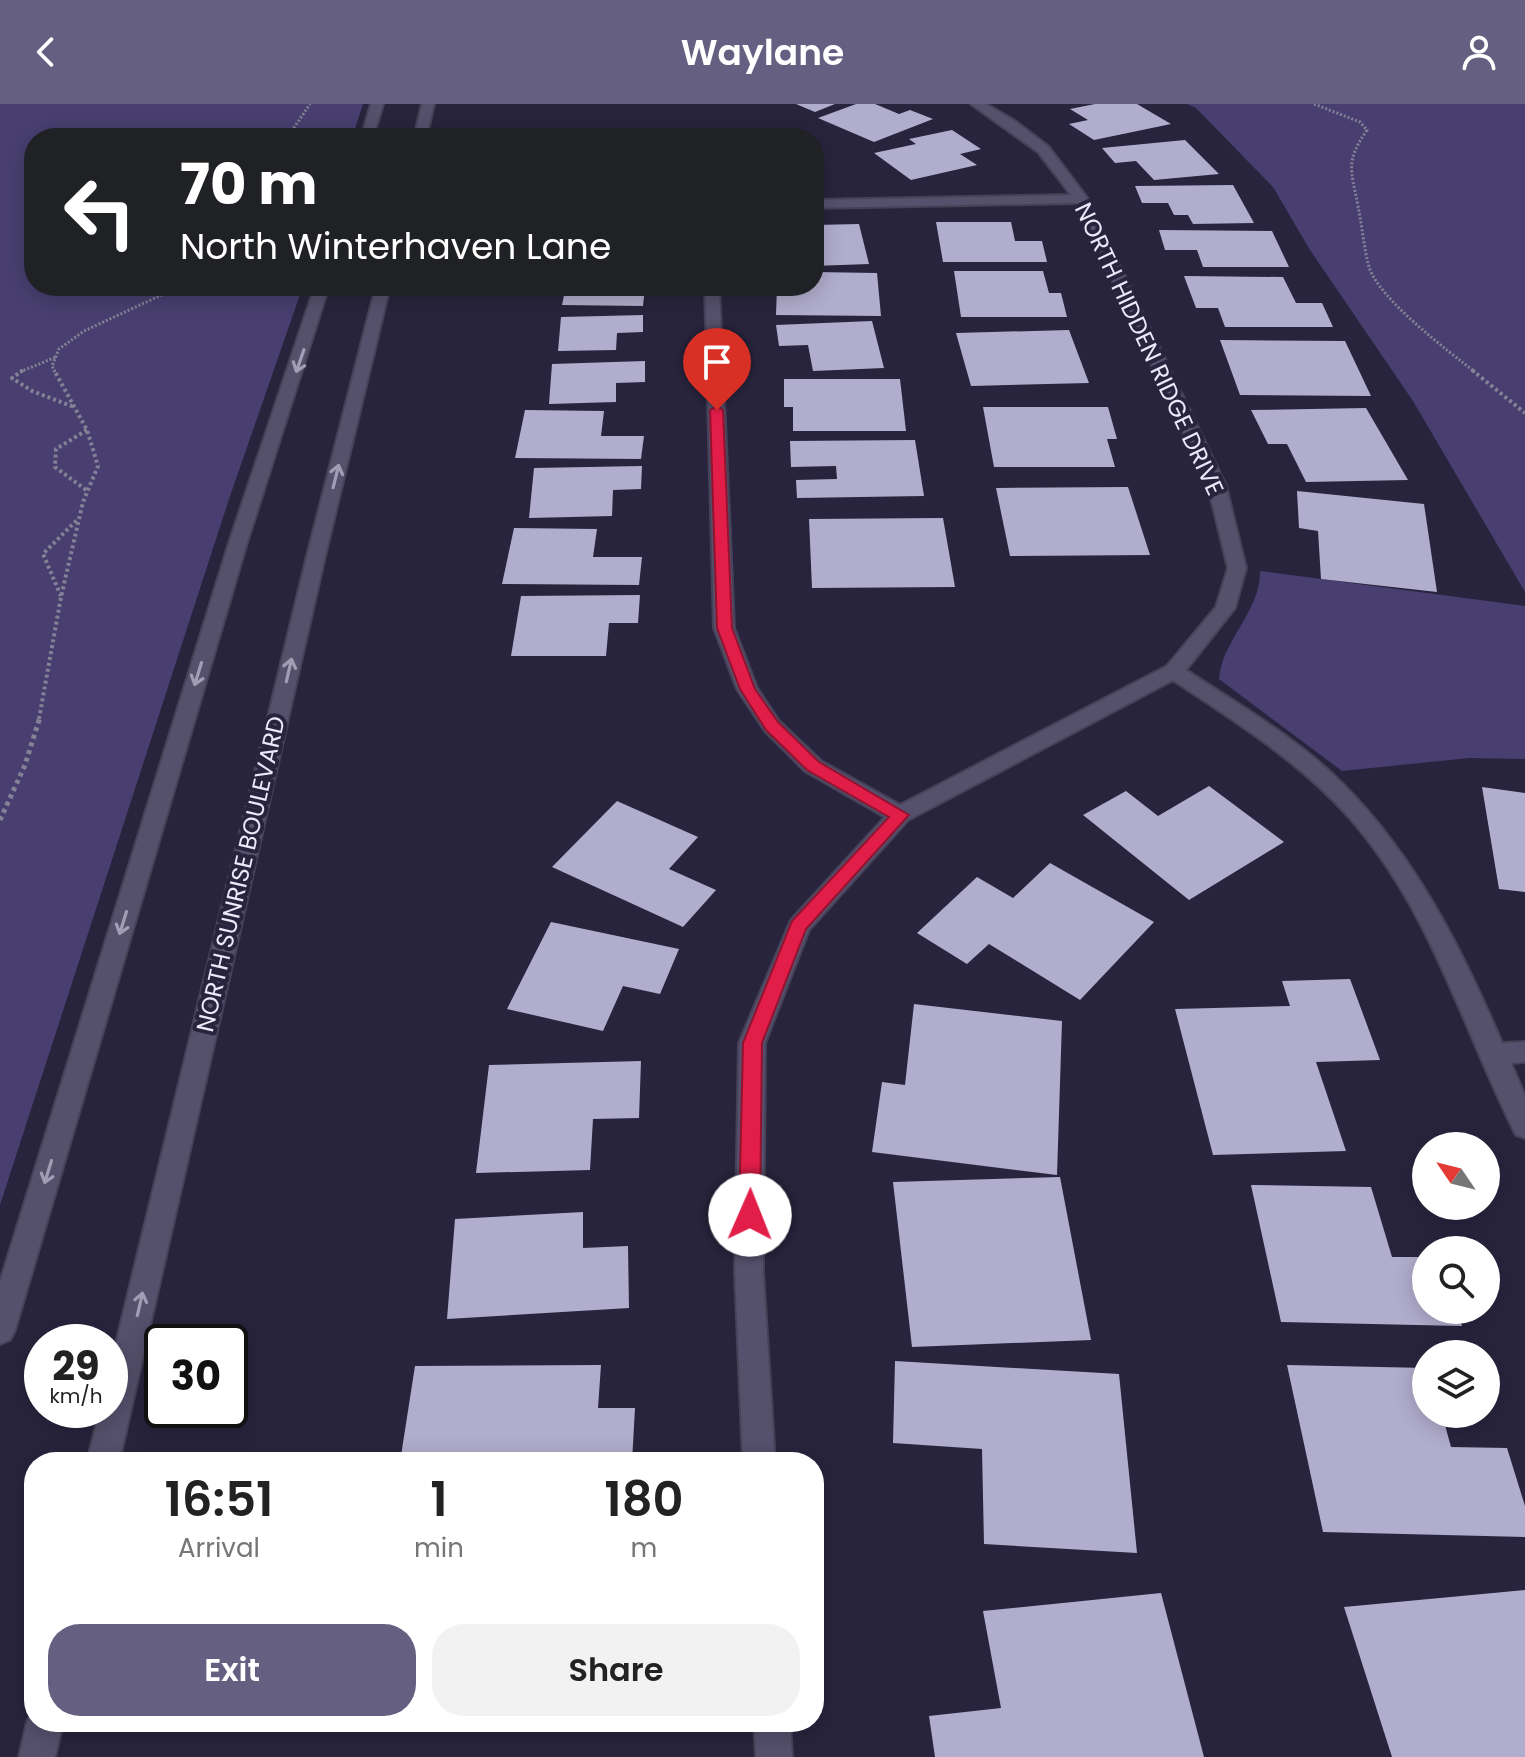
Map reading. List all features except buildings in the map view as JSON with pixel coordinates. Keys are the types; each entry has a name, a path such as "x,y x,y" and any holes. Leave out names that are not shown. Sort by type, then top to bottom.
{"street":[{"path":"370,128 377,104"},
{"path":"422,128 428,104"},
{"name":"NORTH HIDDEN RIDGE DRIVE","path":"758,1452 749,1272 752,1043 799,926 900,815 1174,671 1225,608 1237,568 1217,486 1081,199 1043,149 1011,124 977,104"},
{"path":"824,204 1081,199"},
{"path":"0,1330 237,546 319,296"},
{"name":"NORTH SUNRISE BOULEVARD","path":"105,1452 317,552 381,296"},
{"path":"712,296 724,628 747,689 772,726 813,766 900,815"},
{"path":"1174,671 1319,773 1377,837 1450,950 1525,1127"},
{"path":"1494,1053 1525,1052"},
{"path":"37,1757 43,1732"},
{"path":"773,1732 774,1757"}],"path":[{"path":"292,128 310,104"},
{"path":"1314,104 1360,122 1367,130 1352,152 1352,172 1370,270 1385,291 1429,335 1525,413"},
{"path":"0,820 25,765 44,704 61,597 86,490 98,466 87,430 52,366 59,349 84,331 159,296"},
{"path":"56,357 26,368 12,378 32,391 74,407"},
{"path":"86,490 55,467 56,449 87,430"},
{"path":"61,597 43,554 79,518"}],"shaded area":[{"path":"0,104 363,104 355,128 24,128 24,296 300,296 229,499 0,1205"},
{"path":"1187,104 1525,104 1525,592 1413,401 1310,250 1273,187 1196,108"},
{"path":"1260,571 1525,606 1525,759 1469,758 1342,771 1219,679 1227,651 1259,586"}],"route":[{"path":"717,410 724,628 747,689 772,726 813,766 900,815 799,926 752,1043 750,1215"}]}
